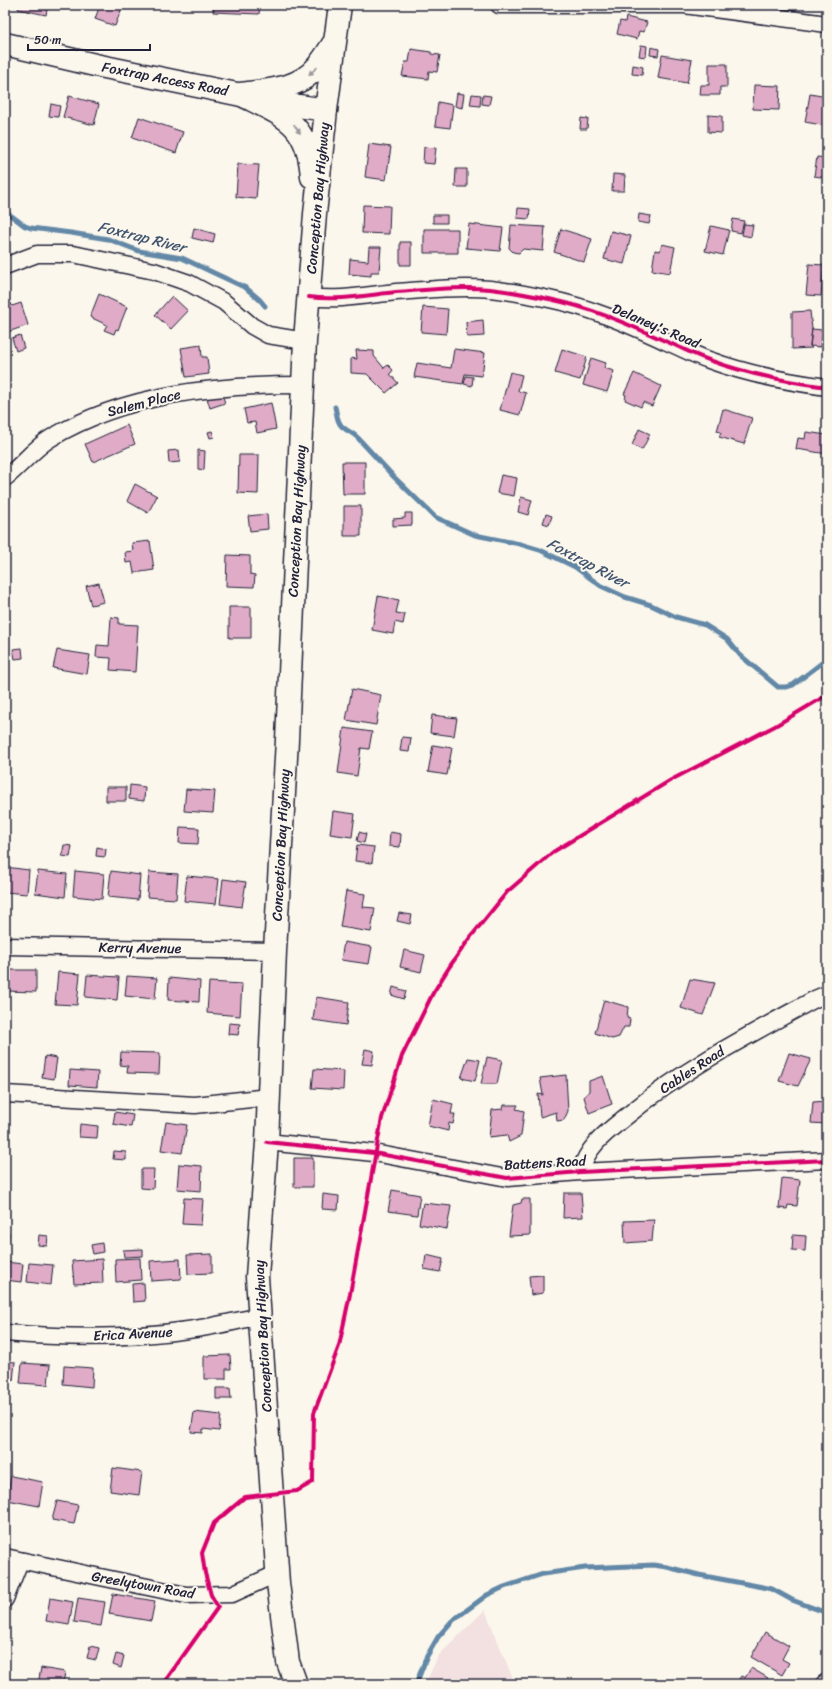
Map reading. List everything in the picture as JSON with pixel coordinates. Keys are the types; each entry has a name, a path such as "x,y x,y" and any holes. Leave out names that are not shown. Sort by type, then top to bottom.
{"main road":[{"name":"Conception Bay Highway","path":"296,1684 288,1662 278,1573 257,1277 267,1142 305,341 315,214 326,110 340,5"},
{"path":"240,94 281,88 300,82 317,68 336,40"},
{"name":"Foxtrap Access Road","path":"5,44 95,65 285,104 326,110"},
{"path":"240,94 277,113 293,124 305,140 311,162 315,214"}],"street":[{"path":"499,5 684,5 827,24"},
{"path":"5,266 37,254 73,254 154,271 189,283 224,302 252,326 268,335 305,341"},
{"name":"Delaney's Road","path":"309,297 334,298 383,293 462,289 489,289 516,293 551,300 594,312 629,325 709,360 755,374 798,384 827,388"},
{"name":"Salem Place","path":"5,478 15,471 49,439 81,422 118,408 202,390 252,385 303,385"},
{"name":"Kerry Avenue","path":"5,946 275,951"},
{"name":"Cables Road","path":"580,1172 586,1156 598,1140 665,1087 704,1061 746,1036 827,994"},
{"path":"5,1094 195,1105 269,1097"},
{"name":"Battens Road","path":"267,1142 374,1153 507,1178 580,1172 827,1160"},
{"name":"Erica Avenue","path":"5,1333 34,1335 115,1336 187,1330 260,1316"},
{"path":"5,1599 13,1559"},
{"name":"Greelytown Road","path":"13,1559 186,1595 232,1594 278,1573"}],"shaded area":[{"path":"485,1610 515,1684 425,1684 439,1655"}],"building":[{"path":"19,5 48,5 46,15 18,9"},
{"path":"100,5 123,5 115,26 95,19"},
{"path":"214,5 260,5 259,14 213,12"},
{"path":"626,17 647,22 644,32 639,31 637,39 617,34 620,21 625,22"},
{"path":"641,45 647,46 646,57 639,56"},
{"path":"651,47 659,49 658,56 650,55"},
{"path":"411,49 440,55 437,72 429,71 428,79 402,76 405,62 409,62"},
{"path":"662,55 692,60 687,83 658,78"},
{"path":"709,64 727,64 727,87 720,87 720,95 700,95 701,85 709,85"},
{"path":"633,65 643,67 642,75 632,74"},
{"path":"754,85 780,86 779,110 753,109"},
{"path":"457,93 464,94 462,108 455,106"},
{"path":"472,94 481,95 480,106 470,105"},
{"path":"810,94 827,97 827,126 805,122"},
{"path":"483,95 491,96 489,105 482,104"},
{"path":"69,96 99,104 94,125 63,117"},
{"path":"438,102 453,105 450,128 435,126"},
{"path":"51,104 60,106 58,117 49,116"},
{"path":"708,115 722,116 722,133 708,132"},
{"path":"139,117 183,132 176,153 132,138"},
{"path":"581,118 588,119 587,129 580,129"},
{"path":"369,144 391,147 386,180 365,177"},
{"path":"424,147 436,148 434,164 423,163"},
{"path":"817,157 827,158 827,178 814,176"},
{"path":"238,164 259,165 256,199 236,197"},
{"path":"456,169 467,169 467,187 455,187"},
{"path":"613,174 625,175 624,191 612,191"},
{"path":"363,205 390,206 389,234 362,233"},
{"path":"518,208 530,209 529,219 517,218"},
{"path":"639,214 651,216 649,224 638,222"},
{"path":"433,215 447,215 447,223 433,223"},
{"path":"733,219 744,221 741,233 731,231"},
{"path":"469,224 503,228 500,251 466,248"},
{"path":"744,224 753,225 751,237 742,235"},
{"path":"511,225 545,227 543,251 523,249 519,253 513,252 509,248"},
{"path":"711,226 729,230 723,255 705,251"},
{"path":"194,228 215,234 213,243 192,238"},
{"path":"424,229 458,229 458,253 424,253"},
{"path":"561,229 592,239 584,262 554,252"},
{"path":"611,231 631,236 624,264 604,259"},
{"path":"400,242 411,242 411,265 400,265"},
{"path":"662,244 675,247 670,273 652,270 655,250 660,251"},
{"path":"369,247 381,247 379,272 371,272 371,276 349,274 350,259 368,261"},
{"path":"809,264 824,265 821,296 806,295"},
{"path":"99,294 127,307 118,330 116,329 114,334 104,330 107,325 90,317"},
{"path":"172,296 188,311 171,329 155,315"},
{"path":"11,303 12,306 21,303 28,325 5,333 5,305"},
{"path":"423,307 448,309 446,334 421,332"},
{"path":"810,311 812,329 810,346 812,348 792,349 792,312"},
{"path":"483,320 484,336 467,337 466,322"},
{"path":"812,329 823,330 821,347 810,346"},
{"path":"20,335 24,348 16,351 12,338"},
{"path":"201,345 202,357 207,357 209,374 186,377 181,348"},
{"path":"454,349 485,353 482,376 465,374 463,384 414,377 417,363 451,368"},
{"path":"562,349 587,357 580,380 555,373"},
{"path":"356,350 374,351 374,356 384,368 388,365 393,370 390,374 398,383 386,393 367,374 351,373 351,358 357,359"},
{"path":"591,358 606,363 604,368 614,371 607,392 583,385"},
{"path":"510,372 522,375 518,391 526,393 520,415 500,410"},
{"path":"634,373 661,386 652,406 643,402 641,407 625,400 626,395 624,394"},
{"path":"466,376 473,377 472,386 464,384"},
{"path":"221,391 225,403 210,408 206,395"},
{"path":"271,403 276,429 257,433 255,422 247,423 244,409"},
{"path":"723,409 752,418 744,444 719,437 721,432 717,431"},
{"path":"127,425 135,444 93,462 85,444"},
{"path":"639,429 650,434 642,450 632,445"},
{"path":"212,431 214,437 210,438 208,432"},
{"path":"806,432 827,435 827,454 796,449 798,438 805,439"},
{"path":"179,450 180,462 169,463 168,451"},
{"path":"198,450 205,451 204,470 198,469"},
{"path":"239,455 259,455 258,494 238,493"},
{"path":"342,462 365,462 365,494 343,494"},
{"path":"501,475 517,478 514,496 497,493"},
{"path":"135,484 157,496 148,513 127,501"},
{"path":"521,497 532,500 528,515 518,512"},
{"path":"344,506 361,506 361,536 344,536"},
{"path":"405,513 412,513 412,525 393,526 393,519 405,518"},
{"path":"267,514 268,529 250,531 248,516"},
{"path":"546,514 552,516 549,525 543,523"},
{"path":"150,541 154,570 134,573 132,562 126,563 125,552 133,551 132,543"},
{"path":"227,555 250,556 250,574 255,575 254,587 226,586"},
{"path":"99,583 104,602 91,605 86,586"},
{"path":"378,596 399,600 396,613 405,614 403,624 395,622 393,634 372,630"},
{"path":"229,607 251,607 251,638 229,638"},
{"path":"111,617 119,618 119,624 138,625 135,672 110,670 111,658 96,657 97,645 109,646"},
{"path":"22,648 23,658 15,659 13,649"},
{"path":"57,650 90,655 87,674 53,668"},
{"path":"352,689 381,695 376,725 346,720"},
{"path":"432,715 457,718 454,736 430,733"},
{"path":"344,728 372,732 369,749 361,748 357,776 338,773"},
{"path":"402,737 411,738 409,752 400,751"},
{"path":"433,745 452,748 447,775 428,772"},
{"path":"130,785 145,787 144,801 129,799"},
{"path":"106,787 126,787 126,801 106,801"},
{"path":"186,789 215,791 213,813 184,811"},
{"path":"333,811 355,814 352,837 330,834"},
{"path":"180,827 199,828 198,844 179,843"},
{"path":"359,832 366,834 364,843 357,841"},
{"path":"390,832 401,834 400,847 389,846"},
{"path":"64,845 72,846 70,857 62,856"},
{"path":"357,845 374,847 372,863 355,861"},
{"path":"97,847 106,849 105,857 96,856"},
{"path":"5,867 29,870 27,894 5,892"},
{"path":"38,871 67,874 65,897 35,893"},
{"path":"75,871 104,874 102,899 73,896"},
{"path":"111,871 140,875 138,900 108,897"},
{"path":"149,872 178,874 176,899 147,897"},
{"path":"187,876 219,879 216,904 184,901"},
{"path":"223,879 246,882 242,907 220,904"},
{"path":"346,891 365,894 363,907 375,908 371,932 340,927"},
{"path":"399,913 412,915 410,924 397,921"},
{"path":"344,942 372,947 369,964 341,960"},
{"path":"404,950 425,955 421,972 400,967"},
{"path":"5,970 36,970 36,992 5,991"},
{"path":"58,972 80,974 77,1005 55,1004"},
{"path":"87,975 119,977 117,1000 85,997"},
{"path":"127,976 157,978 155,999 125,996"},
{"path":"169,978 200,981 199,1002 168,1000"},
{"path":"690,979 715,983 703,1015 681,1008"},
{"path":"209,982 242,984 240,1016 207,1013"},
{"path":"393,987 406,991 404,999 391,995"},
{"path":"316,997 349,1002 346,1025 313,1020"},
{"path":"604,1000 628,1007 627,1018 630,1019 629,1027 624,1027 619,1037 612,1039 595,1033"},
{"path":"229,1023 240,1024 238,1035 228,1034"},
{"path":"365,1049 374,1051 372,1065 362,1064"},
{"path":"121,1052 160,1053 159,1074 127,1073 128,1066 120,1065"},
{"path":"789,1053 811,1059 798,1086 779,1081"},
{"path":"45,1056 57,1058 54,1079 42,1077"},
{"path":"487,1057 502,1060 497,1084 481,1084"},
{"path":"468,1058 480,1060 475,1081 461,1078"},
{"path":"314,1069 344,1071 343,1090 312,1088"},
{"path":"70,1070 98,1072 97,1087 69,1085"},
{"path":"566,1075 568,1111 564,1120 557,1121 556,1112 540,1117 538,1094 543,1095 540,1078"},
{"path":"603,1076 612,1104 589,1113 584,1097 589,1091 589,1081"},
{"path":"433,1099 453,1104 451,1114 455,1114 453,1124 449,1123 448,1131 428,1126"},
{"path":"827,1101 827,1124 811,1123 813,1102"},
{"path":"504,1105 518,1105 516,1109 524,1111 521,1136 509,1142 507,1135 489,1137 492,1110 503,1109"},
{"path":"115,1112 133,1115 131,1127 113,1124"},
{"path":"166,1122 187,1125 182,1153 161,1150"},
{"path":"80,1124 98,1126 97,1138 79,1137"},
{"path":"114,1151 126,1152 126,1160 113,1159"},
{"path":"294,1158 313,1158 313,1187 294,1187"},
{"path":"179,1164 202,1166 201,1191 177,1189"},
{"path":"141,1169 154,1169 153,1189 141,1188"},
{"path":"782,1178 800,1180 797,1206 788,1205 787,1209 779,1208"},
{"path":"392,1190 420,1195 417,1215 388,1211"},
{"path":"564,1193 581,1193 583,1217 563,1218"},
{"path":"323,1194 339,1196 338,1210 322,1209"},
{"path":"184,1198 203,1199 201,1225 182,1224"},
{"path":"522,1199 530,1199 530,1235 509,1236 513,1205 521,1203"},
{"path":"423,1203 451,1206 447,1229 419,1224"},
{"path":"654,1220 652,1241 625,1243 624,1221"},
{"path":"5,1233 9,1233 7,1247 5,1247"},
{"path":"39,1235 48,1236 47,1246 38,1245"},
{"path":"793,1235 806,1236 805,1251 792,1250"},
{"path":"102,1243 103,1252 93,1254 91,1245"},
{"path":"143,1249 143,1256 124,1257 123,1250"},
{"path":"212,1254 212,1273 188,1274 187,1255"},
{"path":"426,1255 443,1259 440,1272 424,1269"},
{"path":"140,1258 141,1280 116,1282 115,1259"},
{"path":"102,1259 103,1283 74,1284 72,1261"},
{"path":"180,1259 181,1279 151,1281 150,1261"},
{"path":"5,1262 23,1264 21,1282 5,1280"},
{"path":"29,1263 53,1265 51,1285 27,1282"},
{"path":"543,1275 543,1293 531,1295 529,1276"},
{"path":"144,1283 145,1301 133,1302 132,1284"},
{"path":"230,1355 231,1369 226,1369 226,1379 204,1379 204,1356"},
{"path":"5,1361 15,1362 13,1381 5,1381"},
{"path":"22,1363 50,1365 48,1385 20,1383"},
{"path":"64,1366 93,1368 92,1387 63,1384"},
{"path":"216,1388 230,1388 231,1399 216,1399"},
{"path":"194,1412 221,1415 219,1431 203,1429 203,1433 191,1432"},
{"path":"113,1468 142,1472 139,1495 110,1491"},
{"path":"11,1476 43,1482 39,1506 7,1500"},
{"path":"57,1501 78,1505 74,1524 52,1520"},
{"path":"113,1594 155,1601 151,1621 109,1614"},
{"path":"50,1598 73,1602 69,1625 46,1621"},
{"path":"78,1598 105,1602 101,1626 74,1622"},
{"path":"765,1632 789,1646 782,1659 789,1663 782,1675 751,1657"},
{"path":"90,1646 99,1648 96,1660 87,1658"},
{"path":"116,1654 124,1656 121,1668 113,1665"},
{"path":"41,1668 65,1672 63,1684 38,1684"},
{"path":"751,1668 768,1678 765,1684 736,1684 741,1676 745,1678"}],"waterway":[{"name":"Foxtrap River","path":"5,211 25,226 31,228 108,239 139,251 182,258 246,288 265,306"},
{"name":"Foxtrap River","path":"335,407 342,426 358,438 394,477 435,517 475,535 520,544 540,550 575,567 601,586 625,597 651,605 676,617 705,625 727,639 740,655 778,687 793,685 827,659"},
{"path":"416,1684 427,1656 438,1637 452,1621 487,1595 504,1587 543,1574 585,1568 653,1565 772,1589 792,1600 827,1613"}],"cycle path":[{"path":"309,297 342,298 396,292 455,288 478,288 520,293 564,302 594,311 637,328 698,356 723,365 768,377 827,387"},
{"path":"163,1684 218,1607 211,1595 205,1573 202,1553 214,1523 245,1497 297,1491 313,1482 314,1413 339,1346 382,1118 402,1056 433,993 450,966 469,939 507,892 553,852 671,780 775,726 827,695"},
{"path":"267,1142 374,1153 507,1178 580,1172 827,1160"}]}
